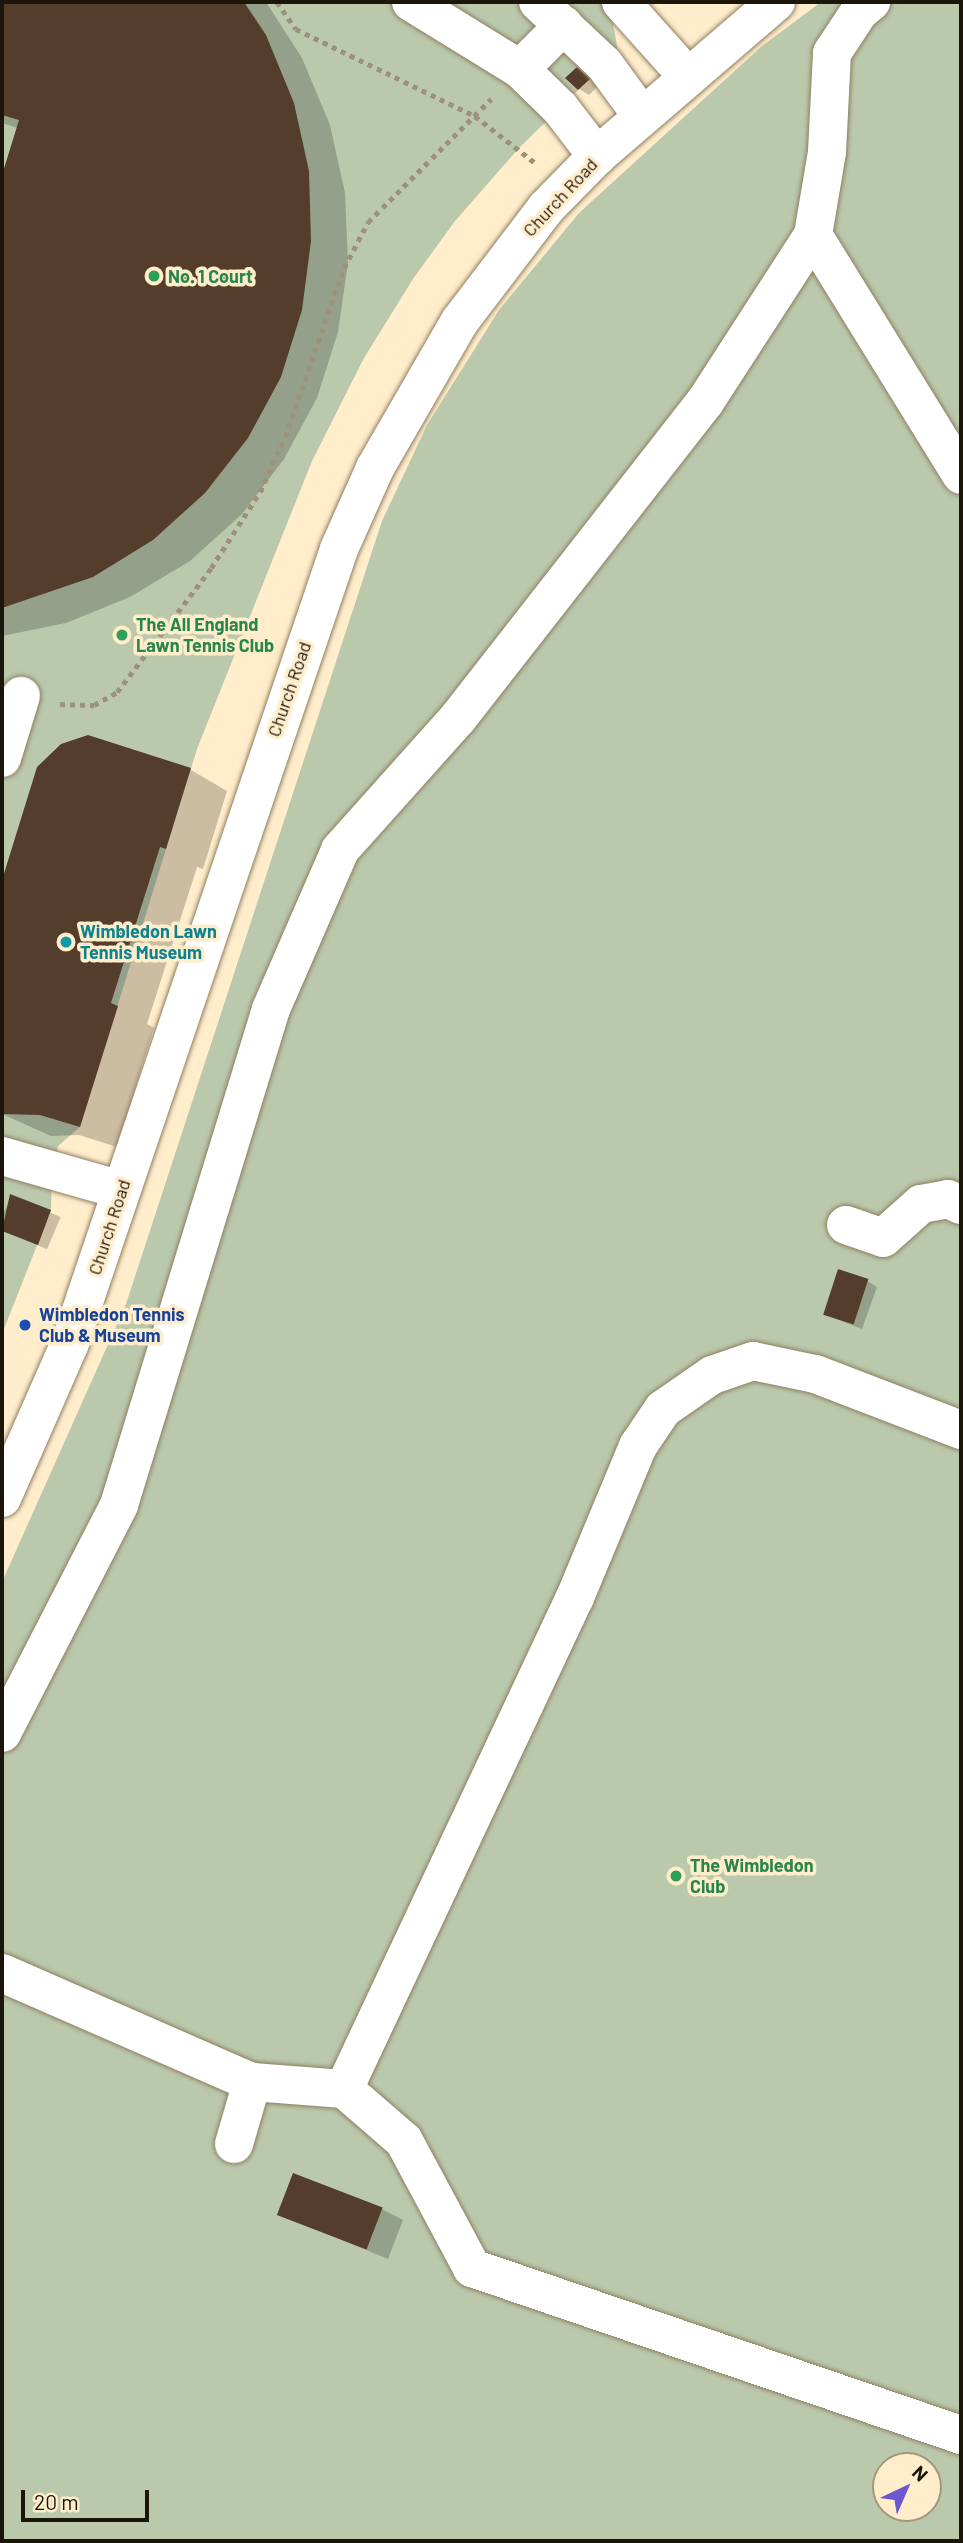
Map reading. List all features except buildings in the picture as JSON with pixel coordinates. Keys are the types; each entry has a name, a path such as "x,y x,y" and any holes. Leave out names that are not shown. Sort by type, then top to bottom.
{"street":[{"path":"411,2 520,69 560,108 597,156"},
{"path":"621,2 688,77"},
{"name":"Church Road","path":"2,1498 70,1343 338,549 375,468 418,387 496,270 564,188 642,116 776,2"},
{"path":"2,1733 119,1505 271,1009 340,850 458,718 705,402 813,235 828,152 832,53 859,12 871,2"},
{"path":"520,69 551,14 604,64 642,116"},
{"path":"813,235 961,475"},
{"path":"2,758 21,696"},
{"path":"2,1156 121,1190"},
{"path":"846,1225 883,1238 920,1204 948,1199 961,1205"},
{"path":"344,2089 575,1597 638,1446 663,1409 712,1375 753,1361 815,1374 961,1430"},
{"path":"2,1973 252,2082 344,2089 404,2141 472,2268 961,2435"},
{"path":"234,2144 252,2082"}],"path":[{"path":"277,2 296,29 322,44 475,116 519,148"},
{"path":"21,696 70,706 94,705 117,692 141,665 260,492 285,438 344,268 368,222 520,69"}],"green space":[{"name":"The All England Lawn Tennis Club","path":"2,2 634,2 613,24 618,51 519,148 455,221 413,279 364,358 312,461 197,749 80,1127 58,1146 52,1170 51,1210 2,1334"},
{"path":"821,2 961,2 961,2541 2,2541 2,1582 126,1304 382,521 427,425 499,310 579,213 762,46"}],"place":[{"name":"No. 1 Court","path":"154,276"},
{"name":"The All England Lawn Tennis Club","path":"122,635"},
{"name":"Wimbledon Lawn Tennis Museum","path":"66,942"},
{"name":"Wimbledon Tennis Club & Museum","path":"25,1325"},
{"name":"The Wimbledon Club","path":"676,1876"}]}
